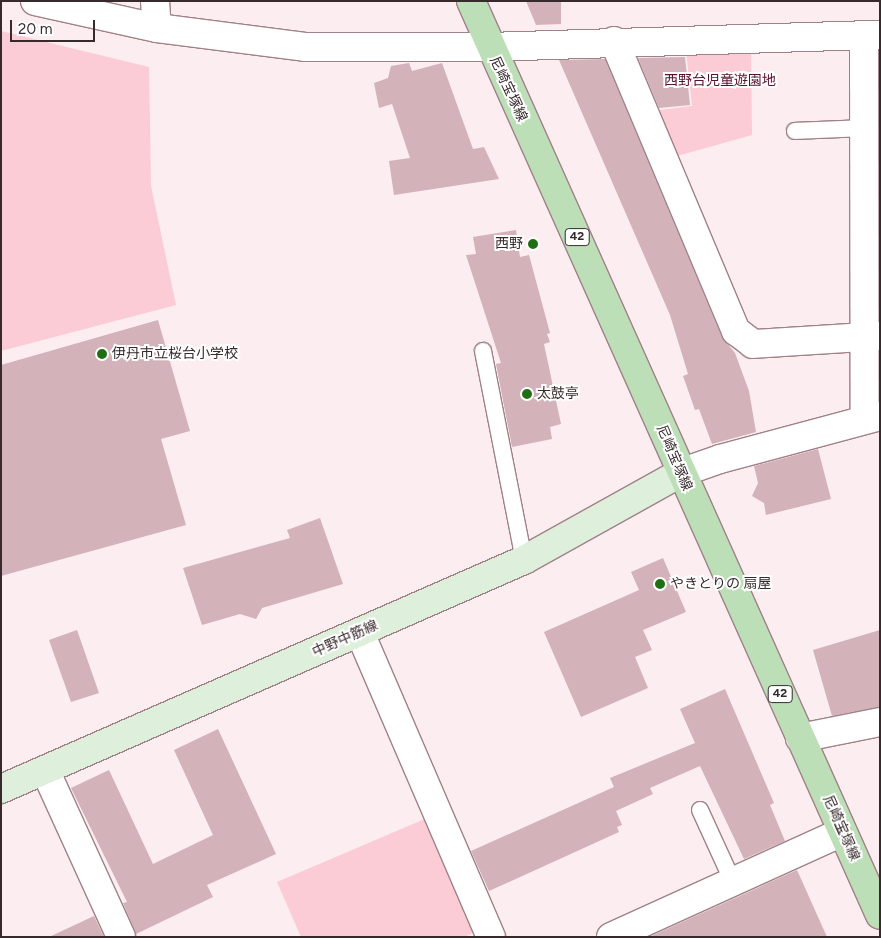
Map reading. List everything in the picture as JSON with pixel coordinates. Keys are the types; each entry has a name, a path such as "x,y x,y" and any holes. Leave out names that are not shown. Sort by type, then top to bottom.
{"main road":[{"name":"尼崎宝塚線","path":"471,1 489,48 608,304 680,473 880,915"},
{"name":"中野中筋線","path":"1,789 524,560 680,473"}],"street":[{"path":"34,1 157,28 305,47 489,48 614,41 872,35 864,128 872,337 872,417 680,473"},
{"path":"154,1 157,28"},
{"path":"614,41 736,331 753,344 872,337"},
{"path":"360,633 491,937"},
{"path":"800,738 880,722"},
{"path":"45,770 121,937"},
{"path":"611,937 842,832"}],"lane":[{"path":"795,131 864,128"},
{"path":"483,352 524,560"},
{"path":"700,810 733,882"}],"green space":[{"path":"1,31 149,67 151,186 176,305 1,351"},
{"name":"西野台児童遊園地","path":"751,47 752,135 670,158 652,111 692,106 686,50"},
{"path":"427,818 476,932 464,937 301,937 277,882"}],"building":[{"path":"526,1 561,1 561,24 536,25"},
{"path":"685,57 690,105 659,108 638,58"},
{"path":"605,59 722,337 735,353 749,391 756,432 712,444 699,409 695,410 683,376 688,374 670,315 559,60"},
{"path":"409,63 412,71 442,63 473,149 484,147 499,179 394,195 389,161 410,158 392,104 379,108 374,83 388,78 391,66"},
{"path":"516,230 520,257 529,255 550,333 547,334 550,342 544,344 561,424 550,427 552,439 512,447 496,364 501,363 466,255 476,254 473,237"},
{"path":"158,320 190,431 161,439 186,525 1,576 1,365"},
{"path":"818,449 831,499 766,515 764,503 752,496 758,483 754,466"},
{"path":"320,518 343,584 262,608 256,619 240,614 202,625 183,568 290,538 287,530"},
{"path":"663,558 686,612 643,630 652,650 635,657 648,688 581,717 544,632 639,590 631,572"},
{"path":"77,630 99,693 71,702 49,640"},
{"path":"880,630 880,707 832,716 813,650"},
{"path":"725,689 774,803 770,805 785,841 744,859 700,766 650,788 653,794 616,811 622,825 617,827 619,832 489,891 471,851 614,787 610,778 695,743 680,709"},
{"path":"218,729 276,854 207,885 213,897 136,934 123,903 127,902 71,788 109,770 153,864 213,835 174,750"},
{"path":"797,870 827,937 649,937"},
{"path":"94,916 104,937 49,937"}],"place":[{"name":"西野","path":"533,244"},
{"name":"伊丹市立桜台小学校","path":"102,354"},
{"name":"太鼓亭","path":"527,394"},
{"name":"やきとりの 扇屋","path":"660,584"}]}
